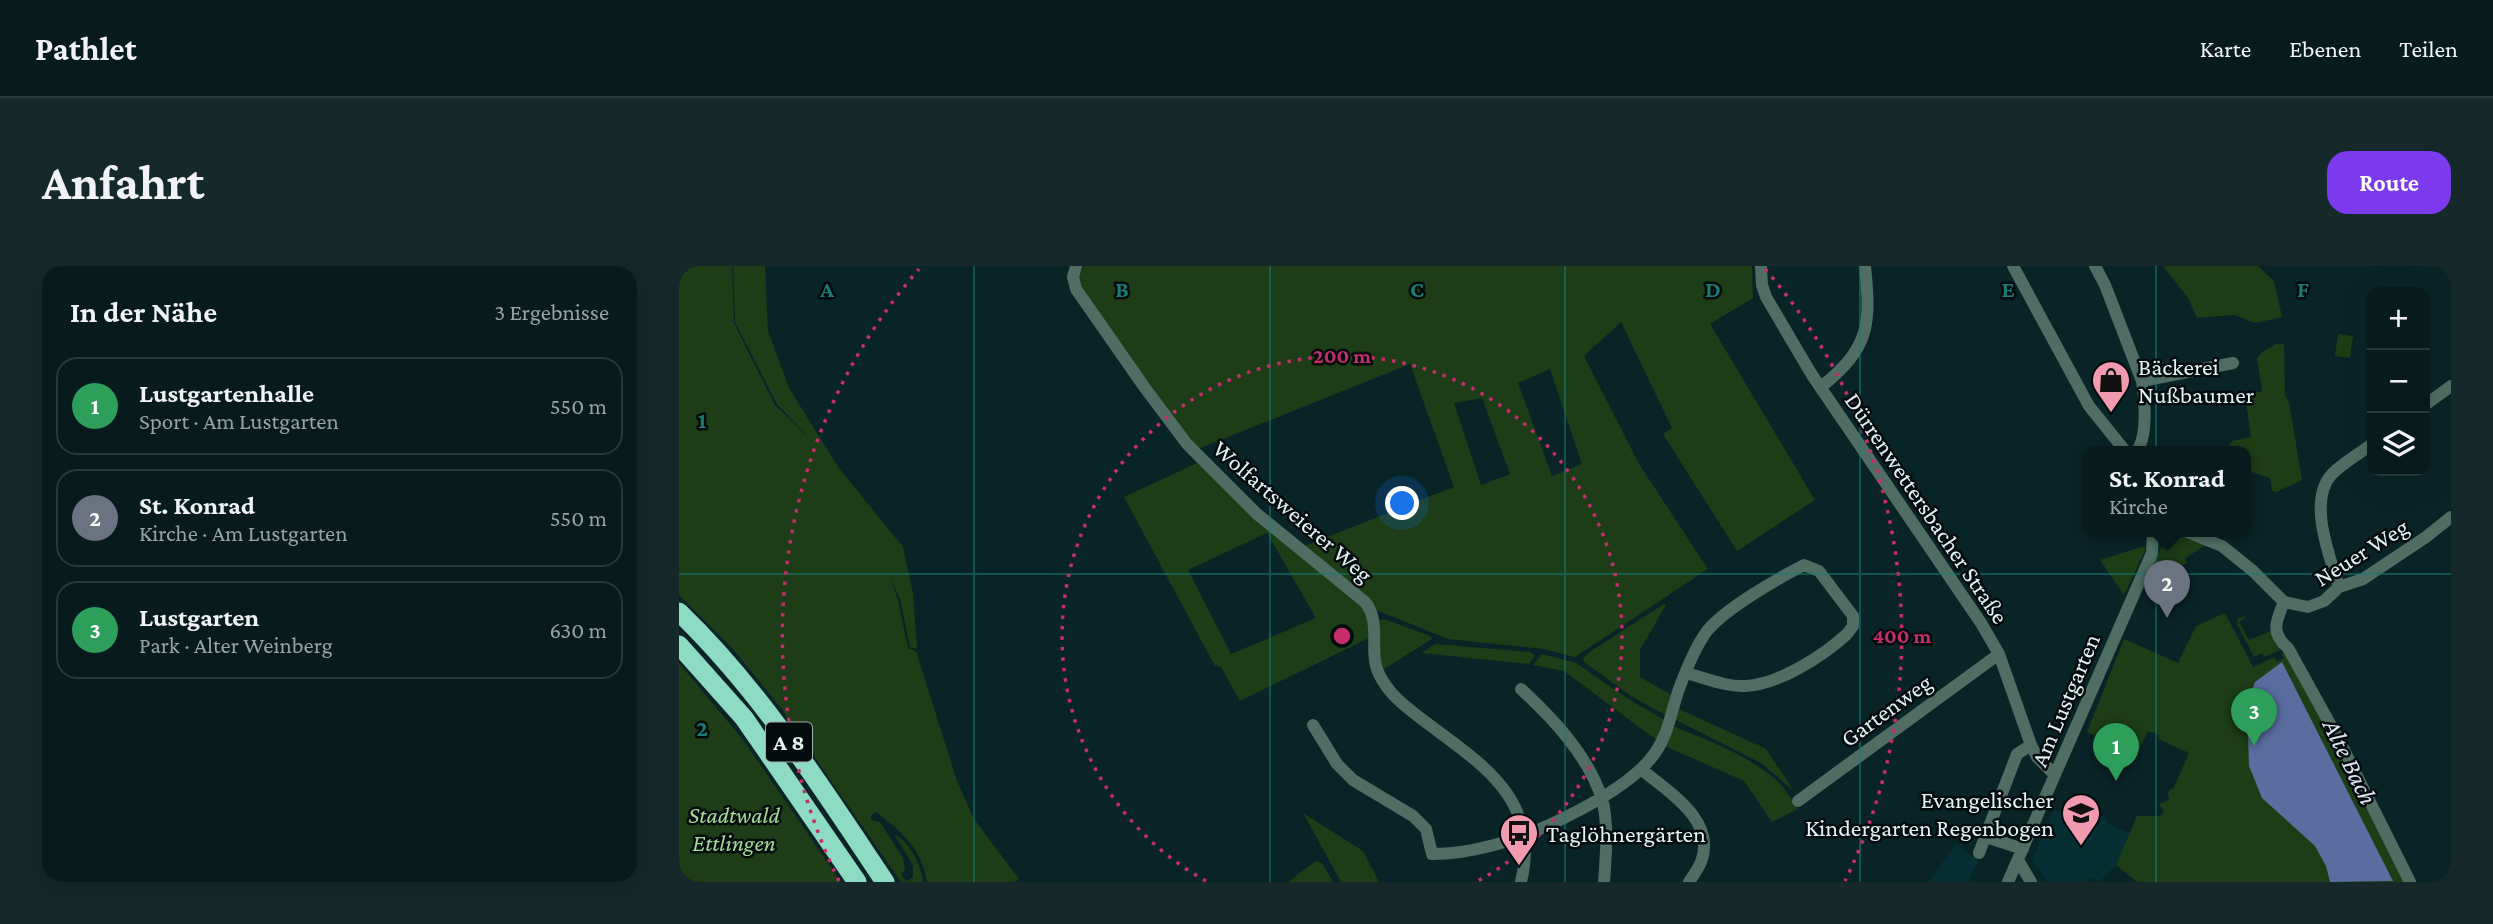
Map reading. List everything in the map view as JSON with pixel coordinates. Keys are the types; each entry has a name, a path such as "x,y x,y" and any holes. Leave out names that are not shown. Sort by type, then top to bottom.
{"highway":[{"name":"A 8","path":"679,612 716,650 763,706 885,882"},
{"name":"A 8","path":"679,645 744,718 857,882"}],"street":[{"name":"Wolfartsweierer Weg","path":"1076,266 1073,278 1076,289 1179,435 1257,514 1364,602 1371,611 1379,674 1396,699 1496,777 1512,801 1524,834"},
{"path":"1761,266 1766,297 1821,387"},
{"name":"Dürrenwettersbacher Straße","path":"1865,266 1869,312 1863,336 1858,348 1821,387 1982,623 1999,654 2031,745 2055,775"},
{"path":"2013,266 2089,406 2121,446"},
{"path":"2095,266 2142,381 2145,395 2140,446"},
{"path":"2142,381 2233,363"},
{"path":"2430,401 2451,386"},
{"path":"2339,587 2321,518 2322,491 2331,475 2367,448"},
{"name":"Neuer Weg","path":"2284,602 2308,607 2324,601 2339,587 2363,579 2451,517"},
{"name":"Am Lustgarten","path":"2008,882 2152,553 2153,537"},
{"path":"2200,537 2222,546 2253,571 2284,602 2276,621 2276,632 2323,708 2410,882"},
{"path":"1313,726 1337,764 1353,779 1413,816 1426,829 1432,854 1479,849 1524,834 1602,797 1642,770 1665,734 1686,673 1707,631 1720,619 1804,565 1819,571 1853,616 1853,626 1847,634 1781,678 1744,687 1686,673"},
{"name":"Gartenweg","path":"1798,802 1999,654"},
{"path":"1521,689 1547,713 1581,755 1602,797 1606,832 1604,882"},
{"path":"1979,853 2017,754 2031,745"},
{"path":"1642,770 1686,808 1700,826 1704,845 1701,862 1689,882"},
{"path":"1521,882 1526,851 1524,834"},
{"path":"1986,837 2020,855 2031,882"}],"shaded area":[{"name":"Evangelischer Kindergarten Regenbogen","path":"2053,811 2090,811 2105,817 2108,824 2130,833 2116,865 2099,882 2093,877 2086,882 2048,882 2032,860"},
{"path":"1955,844 1979,860 1968,882 1929,882"}],"green space":[{"path":"679,266 732,266 734,323 775,405 813,442 777,404 735,322 733,266 765,266 768,331 789,388 838,467 903,547 913,593 917,649 910,647 900,599 890,578 898,600 908,648 916,651 957,781 974,819 1019,879 1014,882 927,882 915,850 894,826 876,812 871,815 871,820 880,822 903,858 905,869 901,875 906,881 913,878 913,865 894,834 910,848 920,868 923,882 901,882 780,707 733,649 679,595"},
{"path":"1083,266 1752,266 1753,298 1710,324 1815,500 1737,551 1663,434 1672,428 1621,322 1584,356 1639,464 1708,569 1575,657 1544,649 1448,639 1376,610 1302,547 1454,487 1410,364 1198,449 1160,401 1078,281","holes":["1550,369 1582,464 1552,476 1518,383","1482,398 1510,474 1481,485 1454,403"]},
{"path":"2163,266 2258,266 2274,281 2282,317 2255,323 2235,315 2197,318 2188,298"},
{"path":"2338,334 2353,336 2350,358 2335,356"},
{"path":"2276,344 2284,344 2285,395 2289,402 2302,480 2276,492 2272,491 2270,478 2251,472 2251,446 2229,446 2232,441 2251,437 2245,395 2262,391 2257,359 2262,352"},
{"path":"1197,463 1360,605 1366,614 1371,637 1240,701 1221,667 1215,666 1124,497","holes":["1267,533 1316,618 1231,654 1188,570"]},
{"path":"2166,537 2183,537 2206,545 2185,558 2187,563 2152,584 2148,579"},
{"path":"2145,546 2145,551 2124,595 2100,560"},
{"path":"1666,605 1640,650 1640,677 1675,697 1669,717 1631,696 1584,662 1583,658"},
{"path":"2225,613 2253,667 2274,657 2277,662 2284,658 2281,654 2286,651 2404,882 2137,882 2116,865 2137,816 2161,816 2164,811 2159,804 2169,800 2168,792 2174,787 2189,753 2158,739 2159,735 2148,731 2137,754 2087,732 2124,639 2178,663 2196,626"},
{"path":"2244,616 2239,622 2249,640 2273,630 2280,650 2264,657 2262,653 2254,657 2237,624 2238,619"},
{"path":"1384,619 1432,639 1384,669 1381,663 1378,621"},
{"path":"1435,644 1530,652 1535,656 1529,664 1422,653"},
{"path":"1542,654 1576,663 1666,721 1659,742 1564,671 1533,665"},
{"name":"Stadtwald Ettlingen","path":"679,663 744,741 841,882 679,882"},
{"path":"1679,709 1766,749 1794,791 1761,763 1674,719"},
{"path":"1673,726 1728,750 1767,772 1798,809 1772,822 1744,781 1665,746"},
{"path":"1303,813 1363,851 1379,882 1341,882"},
{"path":"1316,861 1322,863 1333,882 1288,882"}],"water":[{"path":"2282,662 2393,881 2330,882 2326,866 2315,846 2262,798 2249,766 2247,703 2255,682"}],"place":[{"name":"Bäckerei Nußbaumer","path":"2111,414"},
{"name":"St. Konrad","path":"2167,618"},
{"name":"Lustgarten","path":"2254,746"},
{"name":"Lustgartenhalle","path":"2116,781"},
{"name":"Evangelischer Kindergarten Regenbogen","path":"2081,847"},
{"name":"Taglöhnergärten","path":"1519,867"}],"water label":[{"name":"Alte Bach","path":"2350,762"}]}
